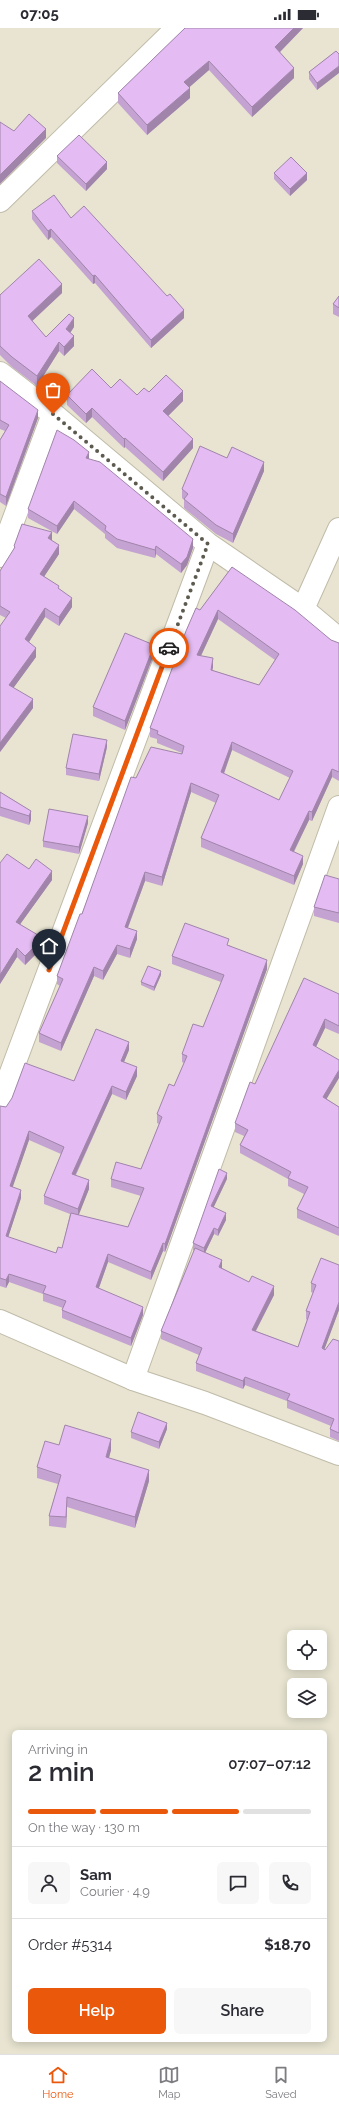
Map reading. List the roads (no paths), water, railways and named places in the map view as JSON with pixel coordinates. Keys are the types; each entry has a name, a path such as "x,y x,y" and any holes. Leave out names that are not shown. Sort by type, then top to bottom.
{"street":[{"path":"0,201 177,28"},
{"path":"0,373 53,414 208,544 303,609 339,639"},
{"path":"0,556 53,414"},
{"path":"303,609 339,528"},
{"path":"0,1102 208,544"},
{"path":"133,1378 339,807"},
{"path":"0,1320 133,1378 205,1403 339,1454"}]}
